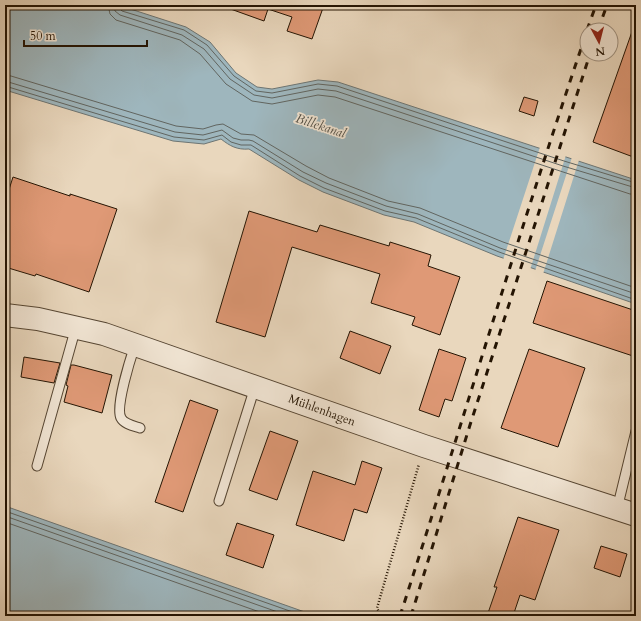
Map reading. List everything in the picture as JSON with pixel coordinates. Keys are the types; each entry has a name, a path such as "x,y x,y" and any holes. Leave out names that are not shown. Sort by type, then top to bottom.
{"street":[{"name":"Mühlenhagen","path":"5,315 38,318 77,326 104,334 424,446 626,512"}],"lane":[{"path":"37,466 77,326"},
{"path":"135,345 124,381 120,413 121,418 127,424 140,428"},
{"path":"219,501 255,387"},
{"path":"626,512 636,431"}],"path":[{"path":"385,616 379,612 377,608 424,446"}],"water":[{"name":"Billekanal","path":"5,5 118,5 186,27 210,42 236,73 257,87 272,89 318,80 338,82 636,180 636,304 497,256 414,222 384,215 323,192 299,180 249,149 234,147 221,139 204,144 173,141 5,90"},
{"path":"5,506 316,616 5,616"}],"pier":[{"path":"540,147 566,155 530,270 503,260"},
{"path":"572,157 579,160 543,274 535,271"}],"building":[{"path":"225,5 324,5 312,39 287,31 292,17 268,9 264,21 225,7"},
{"path":"634,26 636,27 636,158 593,142"},
{"path":"524,97 538,101 534,116 519,111"},
{"path":"13,177 70,196 70,194 117,209 89,292 36,274 35,276 5,267 5,202"},
{"path":"249,211 317,232 320,225 389,246 390,242 431,255 428,266 460,277 440,335 412,325 415,317 371,303 380,274 292,247 265,337 216,322"},
{"path":"547,281 636,311 636,357 533,323"},
{"path":"350,331 391,346 380,374 340,358"},
{"path":"439,349 466,358 452,401 445,399 439,417 419,410"},
{"path":"529,349 585,368 558,447 501,428"},
{"path":"24,357 60,363 54,383 21,377"},
{"path":"71,365 112,375 102,413 64,402"},
{"path":"190,400 218,410 183,512 155,502"},
{"path":"270,431 298,441 277,500 249,490"},
{"path":"362,461 382,468 367,513 354,509 344,541 296,525 313,471 355,485"},
{"path":"518,517 559,530 535,600 520,595 513,616 487,616 497,587 494,587"},
{"path":"237,523 274,535 263,568 226,555"},
{"path":"601,546 627,554 620,577 594,568"}],"railway":[{"path":"590,22 596,5"},
{"path":"601,22 607,5"},
{"path":"400,616 579,55"},
{"path":"411,616 470,425 587,62"}]}
